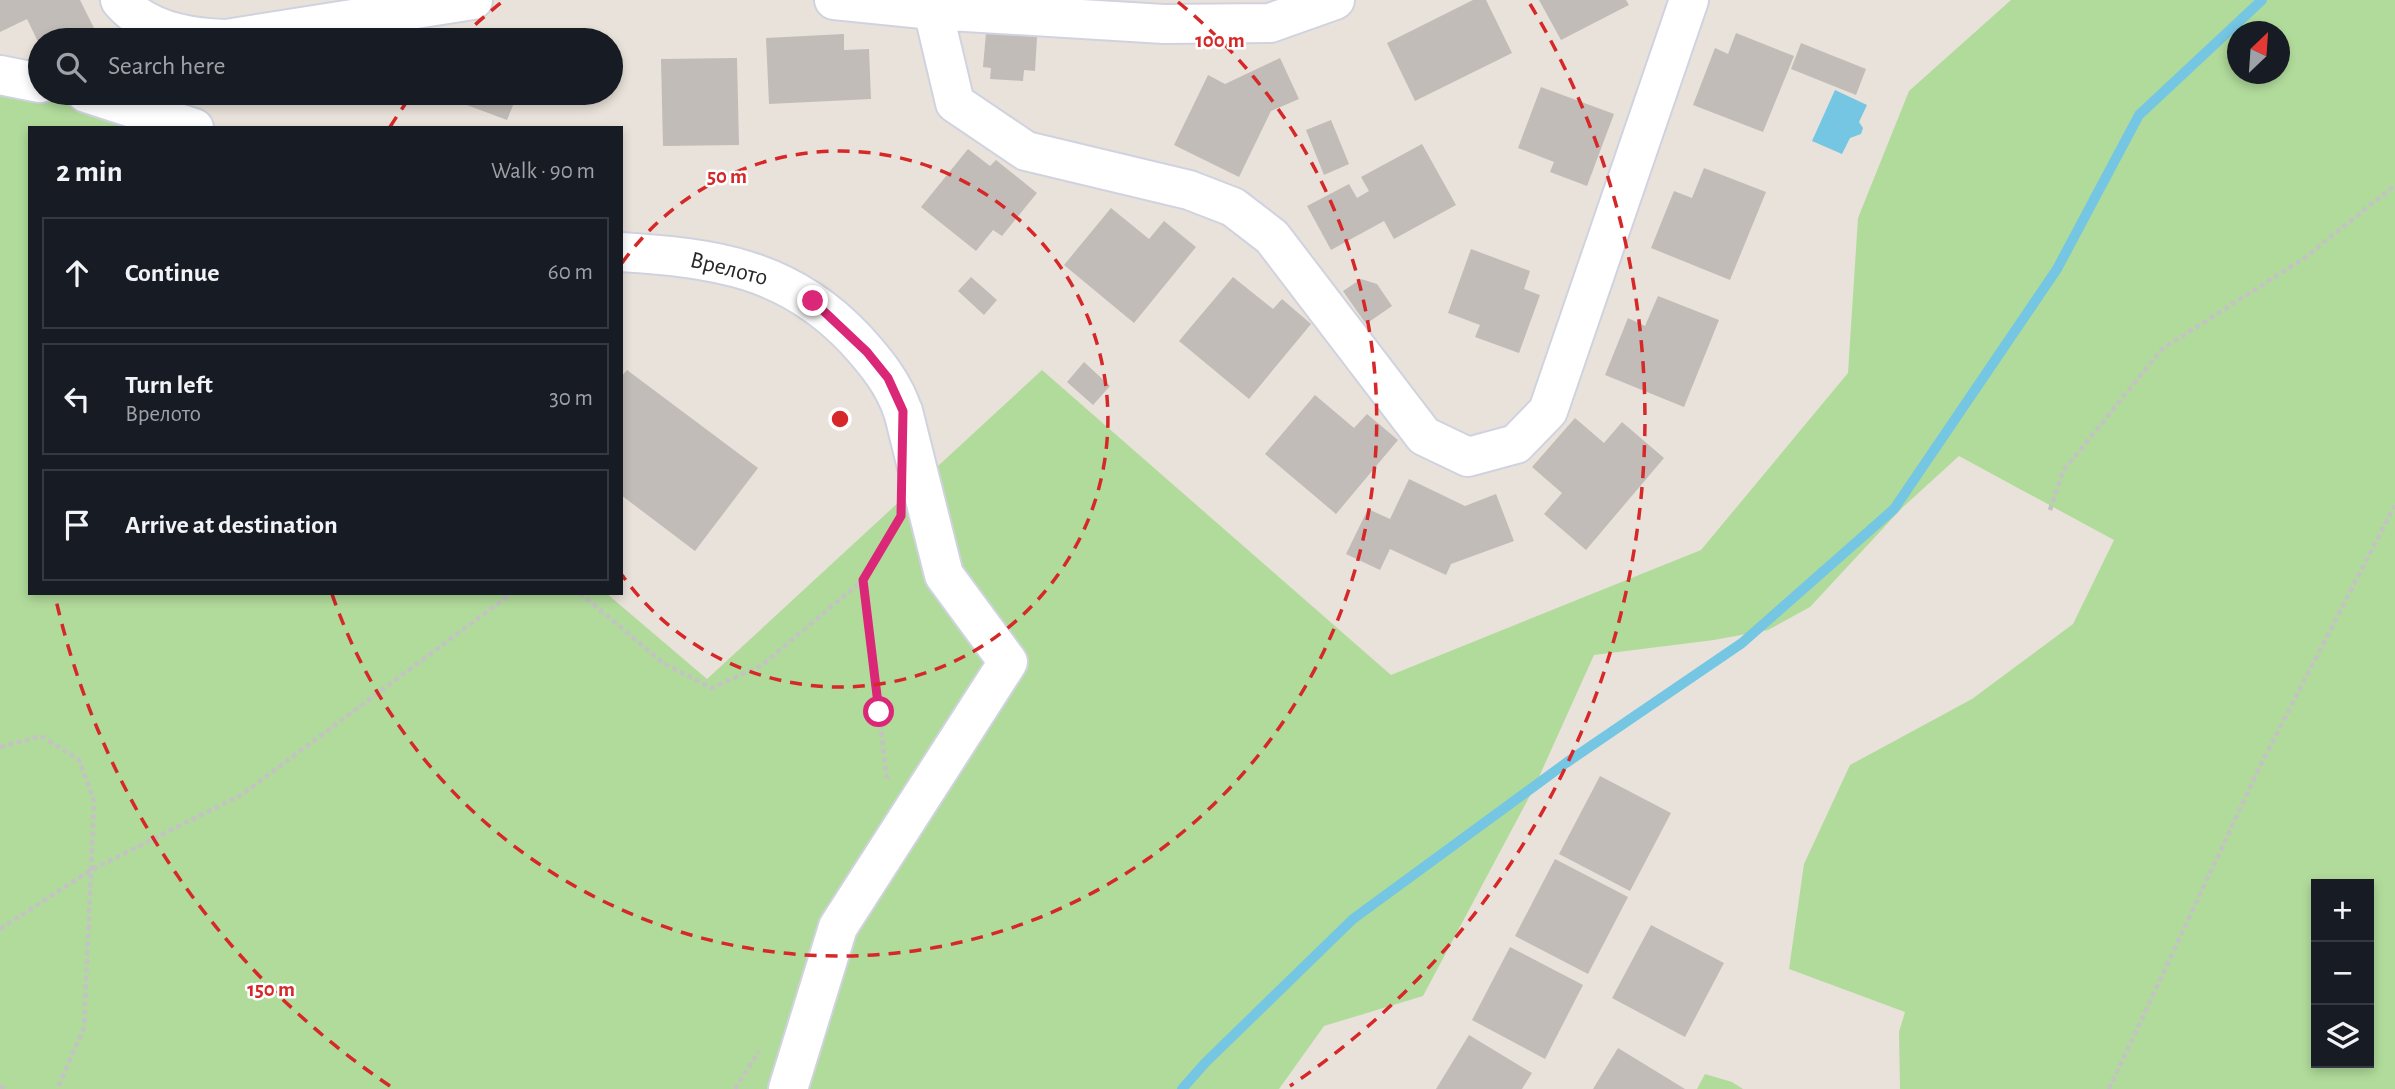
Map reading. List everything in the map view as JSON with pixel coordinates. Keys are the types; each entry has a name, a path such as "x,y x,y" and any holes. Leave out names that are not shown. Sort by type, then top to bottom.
{"street":[{"path":"121,0 153,24 164,28"},
{"path":"291,28 473,0"},
{"path":"834,0 933,10 1164,24 1270,23 1335,0"},
{"path":"933,10 955,103 1026,151 1189,190 1233,207 1253,219 1272,237 1424,436 1468,457 1516,444 1548,411 1689,0"},
{"path":"0,75 28,81"},
{"path":"123,105 188,126"},
{"name":"Врелото","path":"623,252 696,257 781,282 813,301 851,335 888,378 903,412 944,575 1008,662 838,926 788,1089"}],"path":[{"path":"2050,510 2063,471 2162,349 2303,258 2395,185"},
{"path":"2109,1089 2261,764 2395,505"},
{"path":"582,595 663,663 712,688 762,665 863,580 901,516"},
{"path":"863,580 888,789"},
{"path":"0,929 91,870 241,795 509,595"},
{"path":"0,747 41,736 79,760 94,801 84,1028 57,1089"},
{"path":"0,1086 5,1089"}],"green space":[{"path":"2011,0 2395,0 2395,1089 1900,1089 1899,1032 1905,1012 1789,969 1804,864 1850,765 1972,699 2073,624 2114,540 1959,456 1902,508 1810,607 1768,630 1714,640 1594,655 1534,788 1423,996 1324,1026 1279,1089 0,1089 0,75 28,88 28,105 123,105 188,126 28,126 28,595 608,595 707,679 1042,370 1391,675 1701,550 1848,373 1858,218 1909,91"},
{"path":"1705,1074 1732,1082 1743,1089 1697,1089"}],"water":[{"path":"1835,90 1867,105 1859,122 1863,128 1861,134 1850,138 1842,154 1812,141"}],"building":[{"path":"0,0 80,0 94,28 31,28 27,19 0,32"},
{"path":"1473,0 1486,0 1512,53 1415,101 1387,43"},
{"path":"1539,0 1626,0 1629,5 1561,40"},
{"path":"986,33 1037,37 1035,71 1024,70 1023,81 990,79 991,68 983,67"},
{"path":"1736,33 1794,56 1763,132 1693,105 1715,48 1728,54"},
{"path":"844,34 844,50 869,49 871,99 769,104 766,38"},
{"path":"1801,43 1866,69 1856,95 1791,69"},
{"path":"737,58 739,145 663,146 661,59"},
{"path":"1280,58 1299,99 1271,111 1239,177 1174,145 1208,75 1225,84"},
{"path":"1541,87 1614,114 1587,186 1550,172 1554,162 1518,148"},
{"path":"467,105 513,105 507,120"},
{"path":"1331,120 1349,164 1324,175 1306,130"},
{"path":"1422,144 1456,205 1394,239 1384,221 1331,250 1307,206 1349,184 1357,198 1369,191 1361,177"},
{"path":"968,149 990,166 996,160 1037,193 1002,236 993,230 976,251 921,207"},
{"path":"1704,168 1766,192 1730,280 1651,248 1674,191 1692,198"},
{"path":"1111,208 1149,239 1164,221 1196,247 1134,323 1064,265"},
{"path":"1471,249 1530,271 1524,289 1540,295 1519,353 1475,337 1480,325 1448,313"},
{"path":"971,277 997,300 984,315 958,291"},
{"path":"1233,277 1273,309 1282,299 1311,324 1249,399 1179,341"},
{"path":"1361,279 1377,284 1392,306 1366,324 1343,291"},
{"path":"1658,296 1719,320 1684,407 1605,375 1628,318 1645,326"},
{"path":"1084,362 1110,386 1093,405 1067,382"},
{"path":"627,370 758,468 695,551 623,497 623,375"},
{"path":"1315,395 1354,428 1367,414 1398,440 1336,514 1265,454"},
{"path":"1575,418 1604,443 1622,422 1664,458 1586,550 1544,514 1562,493 1532,467"},
{"path":"1409,479 1465,506 1496,494 1514,541 1451,564 1446,575 1390,549 1380,570 1346,554 1368,509 1390,519"},
{"path":"1600,776 1671,813 1630,891 1559,854"},
{"path":"1555,859 1628,897 1588,974 1515,936"},
{"path":"1651,925 1724,963 1685,1037 1612,998"},
{"path":"1510,947 1583,985 1545,1059 1472,1020"},
{"path":"1469,1035 1532,1073 1522,1089 1436,1089"},
{"path":"1618,1048 1685,1089 1593,1089"}],"waterway":[{"path":"1182,1089 1205,1063 1353,919 1566,763 1742,643 1894,509 2057,269 2139,115 2262,0"}],"route":[{"path":"813,301 843,326 867,352 888,378 903,411 901,516 863,580 879,712"}]}
